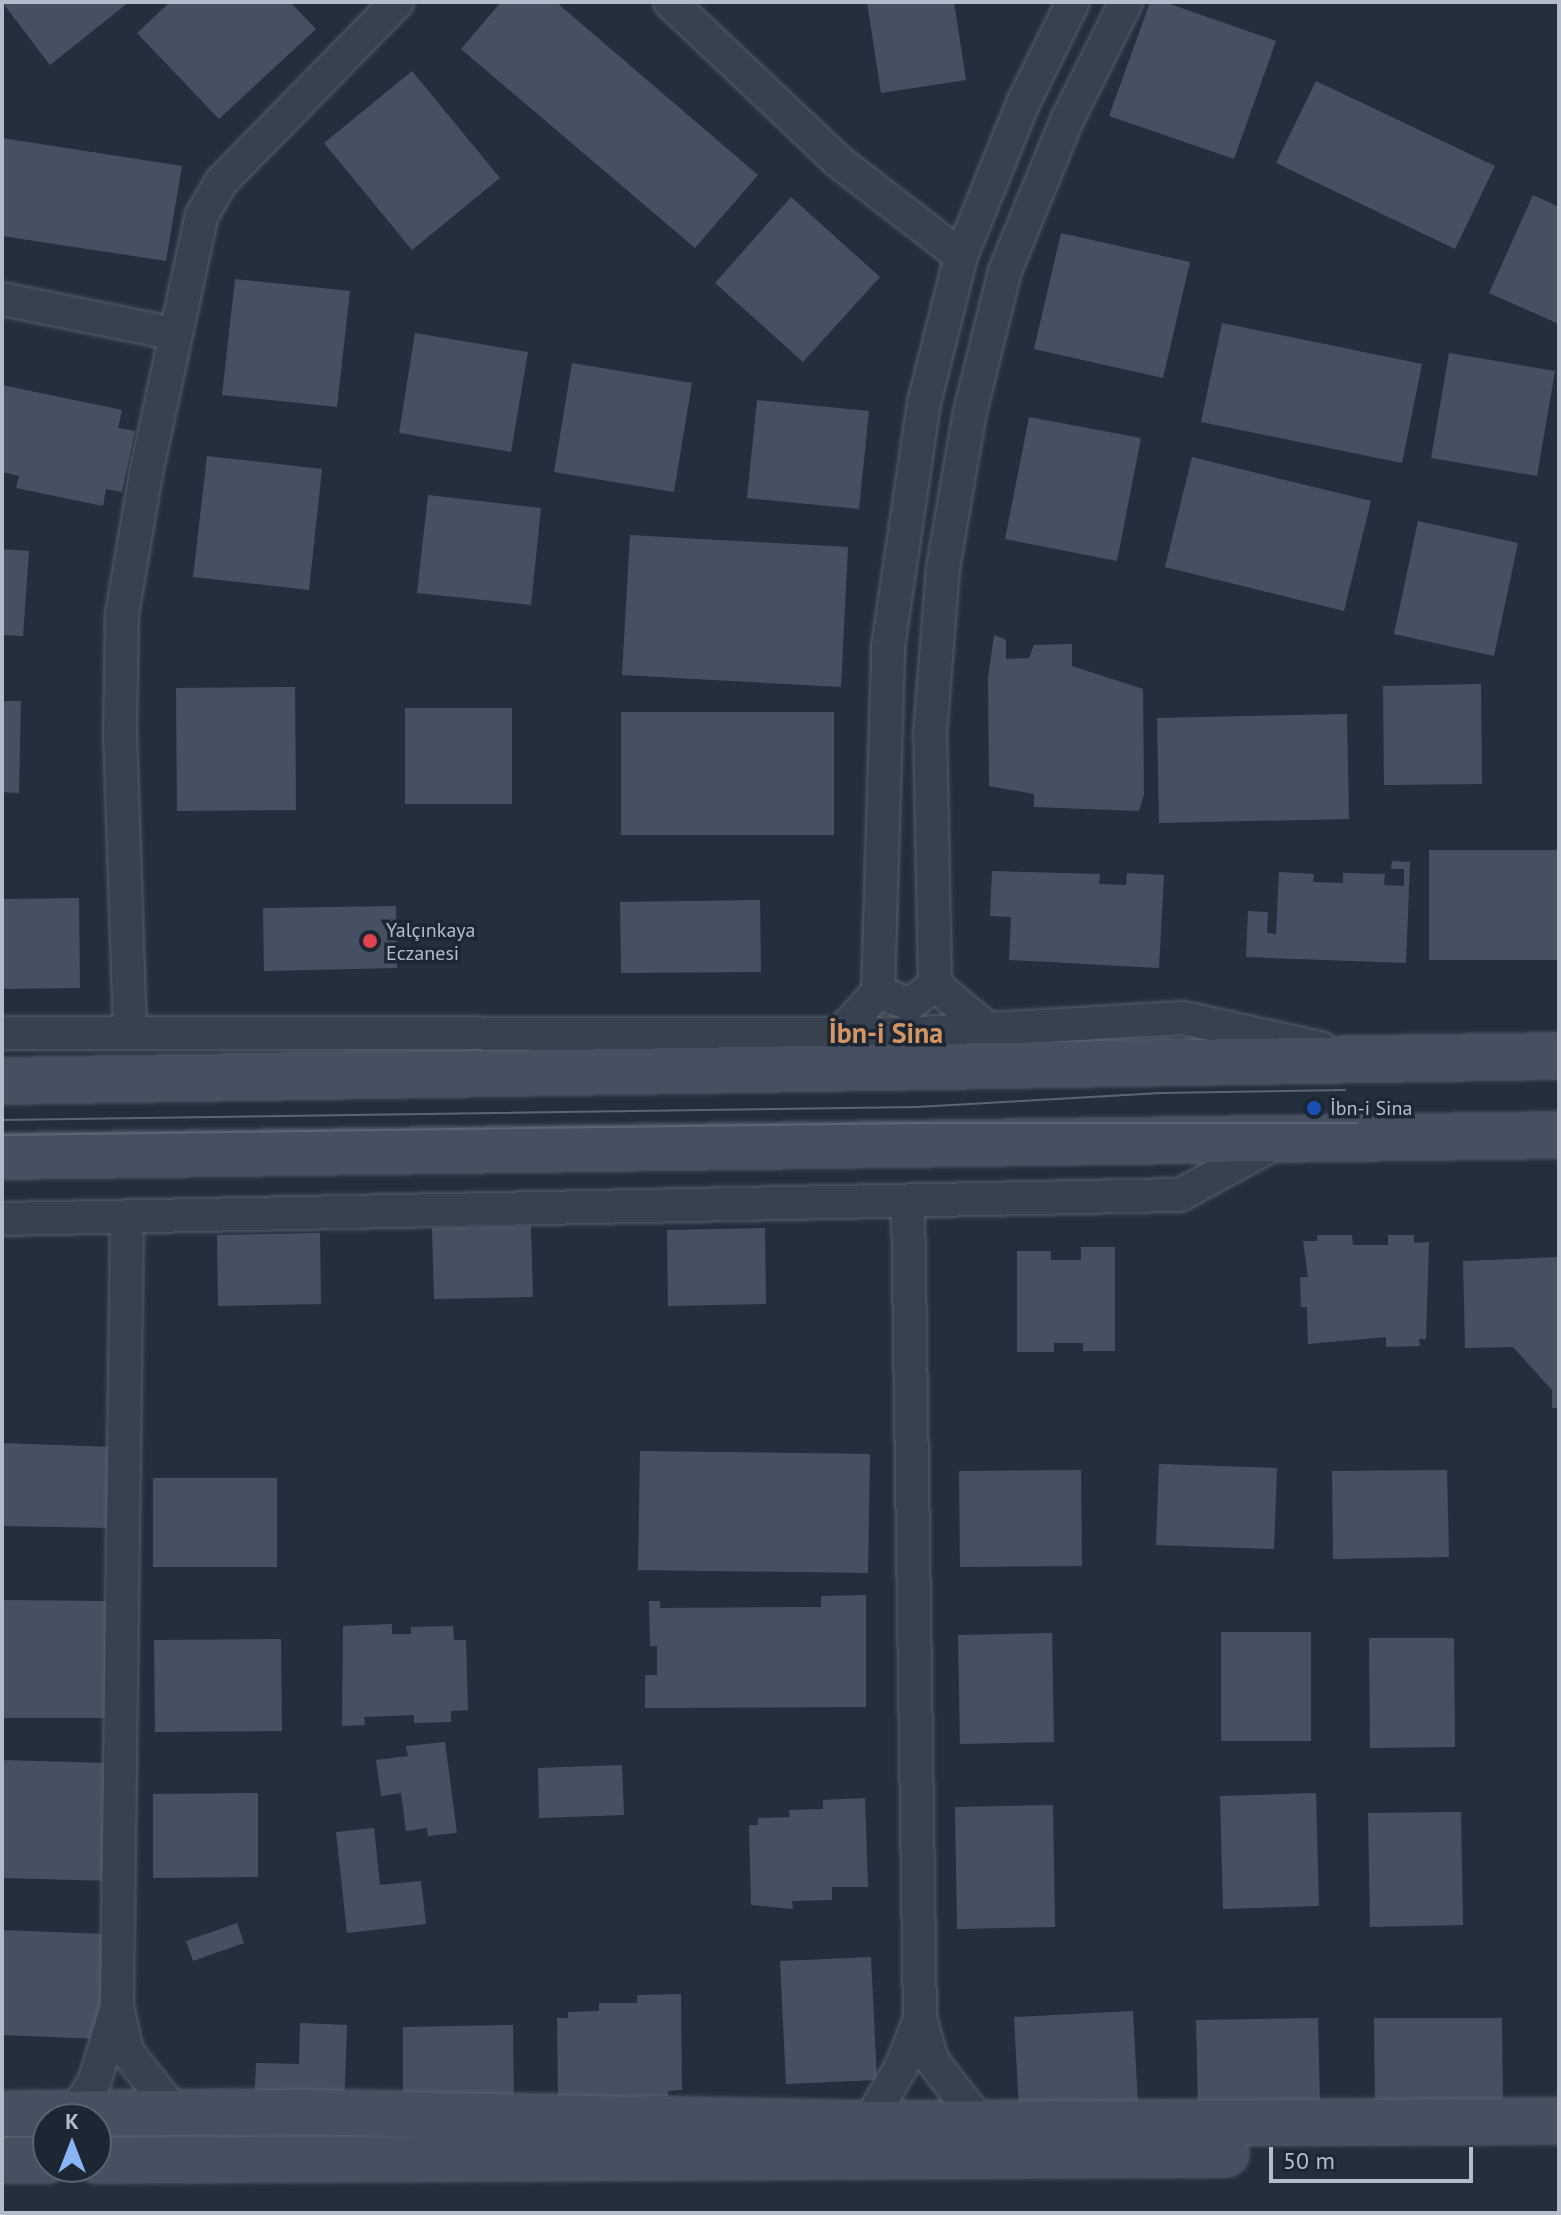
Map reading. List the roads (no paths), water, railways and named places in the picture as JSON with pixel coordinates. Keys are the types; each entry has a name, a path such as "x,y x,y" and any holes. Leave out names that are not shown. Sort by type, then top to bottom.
{"main road":[{"path":"2,1081 1559,1056"},
{"path":"2,1156 1289,1135 1559,1135"},
{"path":"112,2113 174,2111 982,2125 1559,2121"},
{"path":"2,2114 32,2114"},
{"path":"112,2160 1559,2150"},
{"path":"2,2160 32,2160"}],"street":[{"path":"130,1032 120,738 122,614 202,215 221,182 397,2"},
{"path":"670,2 838,161 961,256"},
{"path":"840,1034 878,992 883,733 897,562 924,403 961,256 1024,101 1073,2"},
{"path":"988,1029 935,985 930,734 943,568 970,412 1005,271 1067,120 1126,2"},
{"path":"2,299 176,334"},
{"path":"878,992 910,1004 935,985"},
{"path":"2,1033 840,1034 1183,1018 1379,1060"},
{"path":"2,1219 1180,1195 1289,1135"},
{"path":"908,1201 920,2018 932,2060 982,2125"},
{"path":"127,1216 117,2006 127,2052 174,2111"},
{"path":"81,2103 95,2080 117,2006"},
{"path":"868,2124 920,2018"}],"tram line":[{"path":"2,1120 917,1107 1161,1093 1345,1090"},
{"path":"2,1135 915,1123 1357,1123"}],"place":[{"name":"Yalçınkaya Eczanesi","path":"370,941"},
{"name":"İbn-i Sina","path":"1314,1108"}],"district":[{"name":"İbn-i Sina","path":"886,1033"}]}
